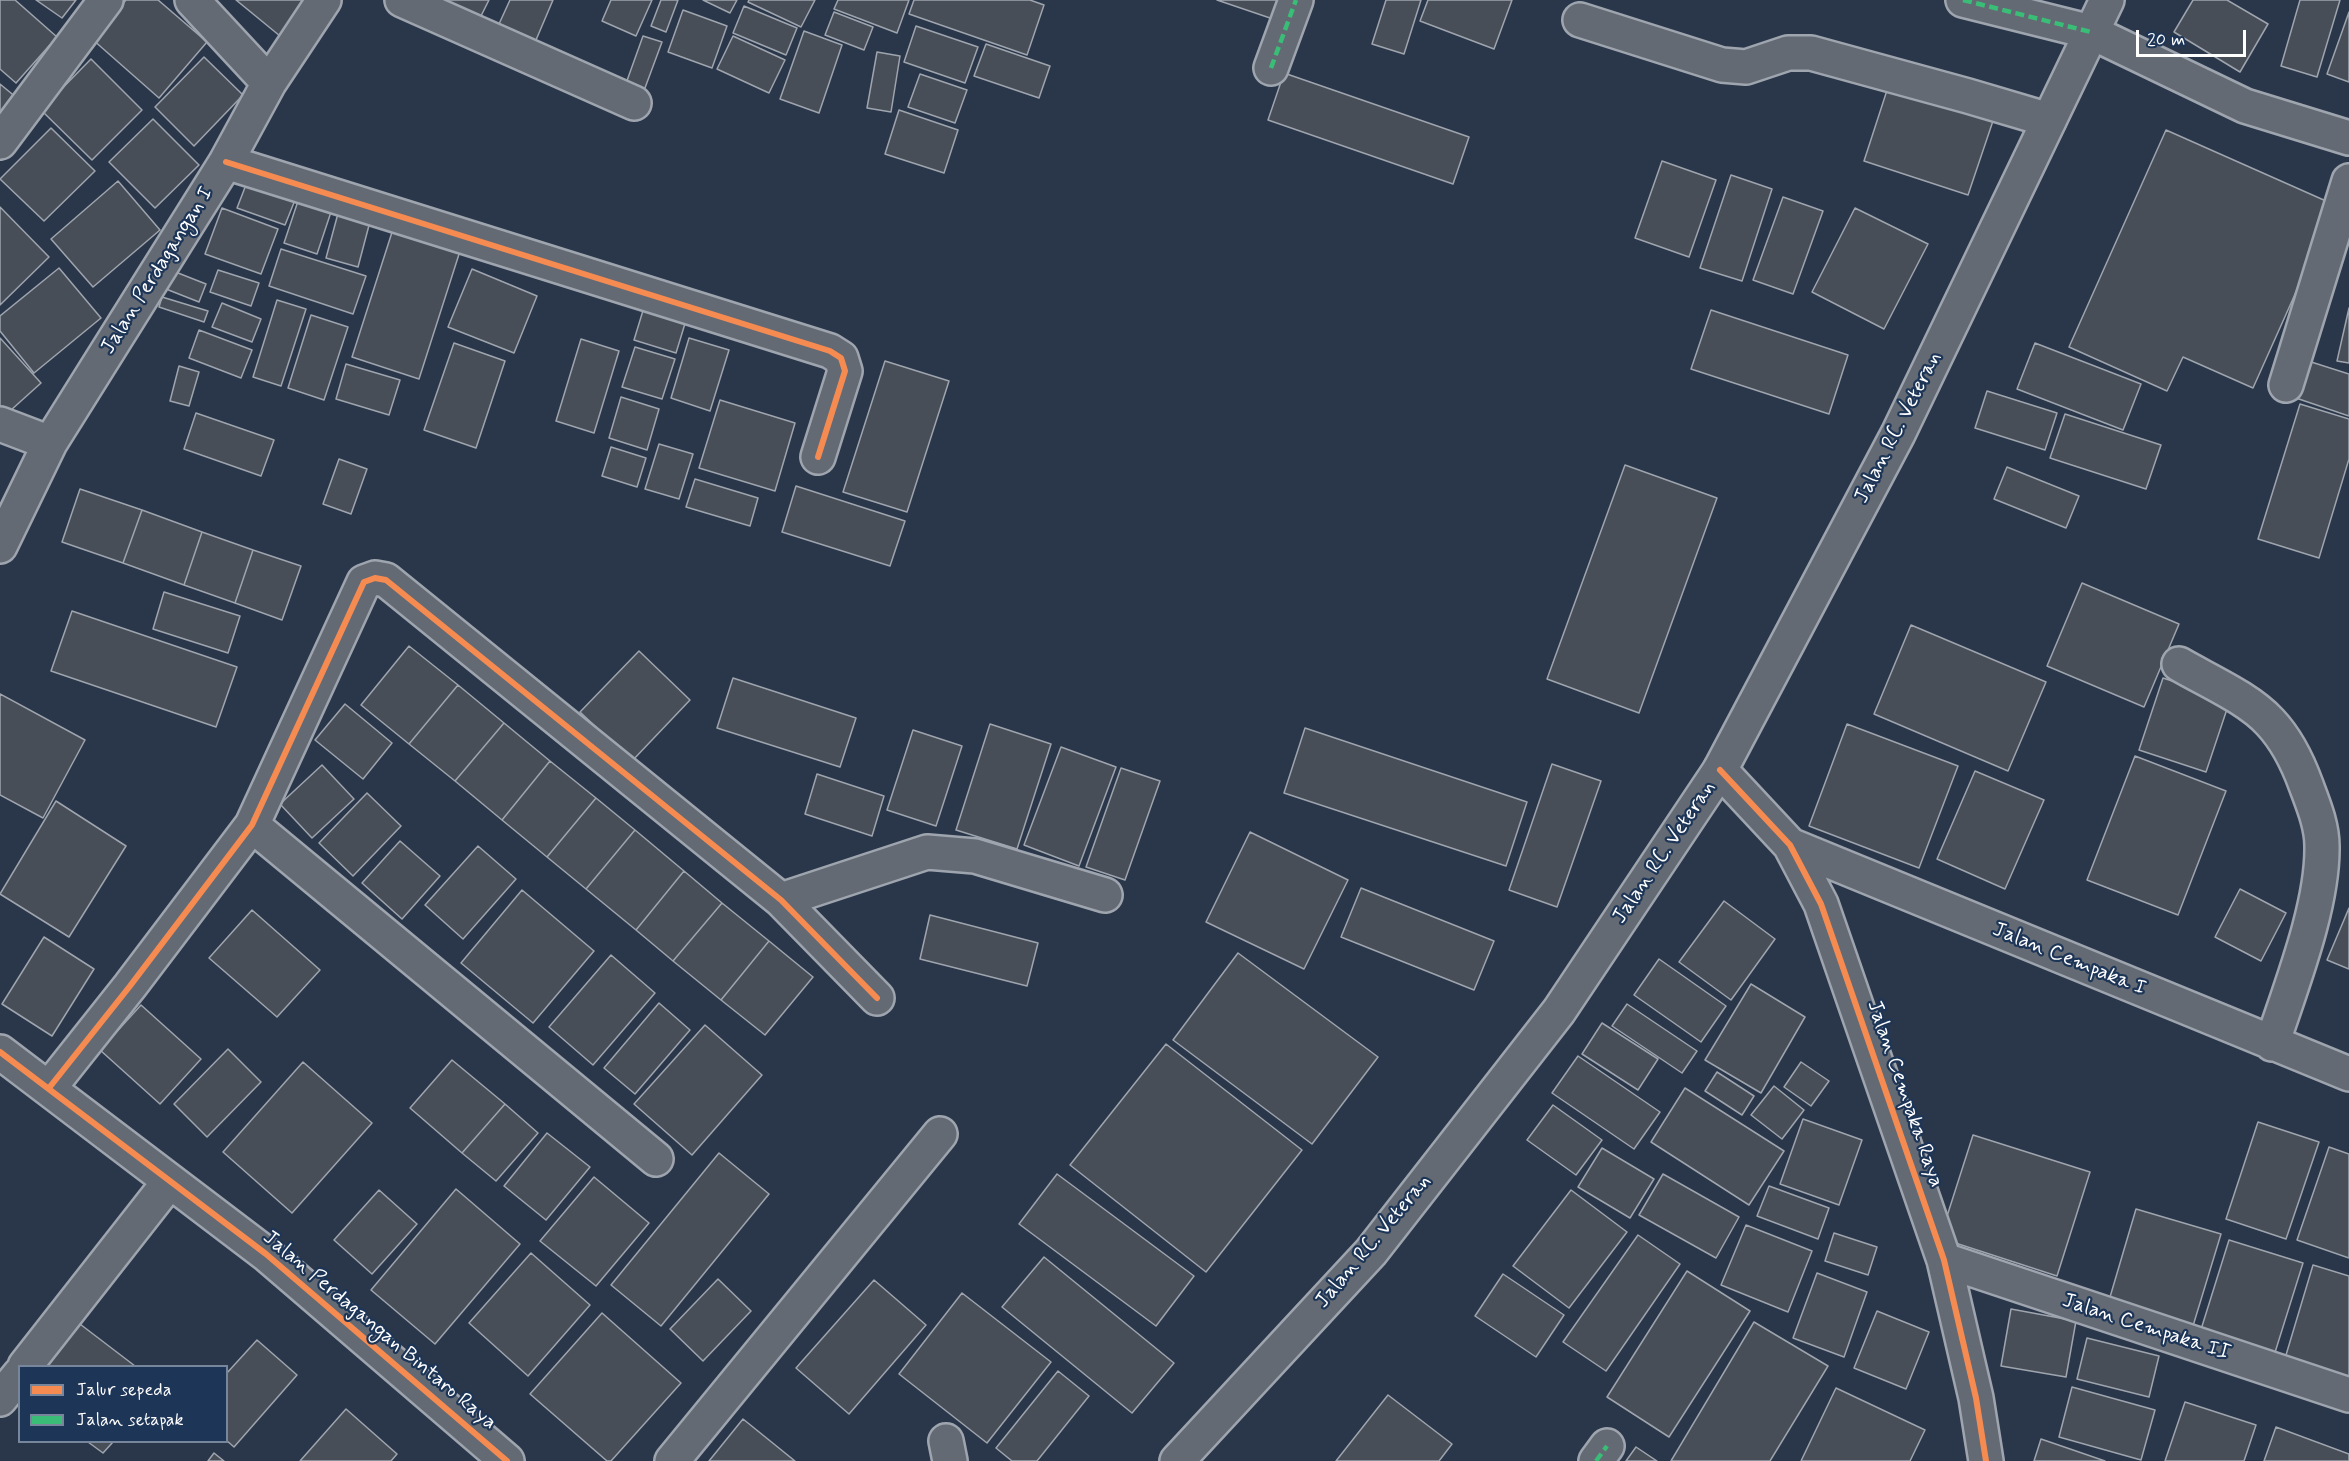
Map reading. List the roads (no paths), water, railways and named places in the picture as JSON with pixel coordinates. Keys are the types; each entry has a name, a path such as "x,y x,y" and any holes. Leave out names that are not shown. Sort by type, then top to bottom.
{"street":[{"path":"0,142 106,0"},
{"path":"192,0 269,83"},
{"name":"Jalan Perdagangan I","path":"0,546 50,442 226,162 269,83 324,0"},
{"path":"402,0 634,103"},
{"path":"1271,68 1296,0"},
{"path":"1963,0 2091,32 2245,106 2349,138"},
{"name":"Jalan RC. Veteran","path":"1179,1460 1371,1252 1559,1011 1720,770 1898,434 2107,0"},
{"path":"1580,20 1722,65 1746,67 1788,53 1811,53 2049,120"},
{"path":"226,162 830,351 841,358 845,371 818,457"},
{"path":"2286,385 2349,181"},
{"path":"0,424 50,442"},
{"path":"49,1088 252,825 364,582 375,578 386,580 781,900 877,998"},
{"path":"2179,664 2252,707 2271,723 2298,762 2316,812 2322,845 2318,885 2302,951 2272,1044"},
{"name":"Jalan Cempaka Raya","path":"1720,770 1790,845 1821,904 1944,1260 1977,1398 1986,1461"},
{"path":"252,825 656,1159"},
{"name":"Jalan Cempaka I","path":"1790,845 2349,1074"},
{"path":"781,900 927,852 975,856 1106,895"},
{"name":"Jalan Perdagangan Bintaro Raya","path":"0,1052 266,1254 507,1461"},
{"path":"672,1461 940,1134"},
{"path":"26,1365 170,1181"},
{"name":"Jalan Cempaka II","path":"1944,1260 2349,1395"},
{"path":"0,1399 18,1376"}]}
